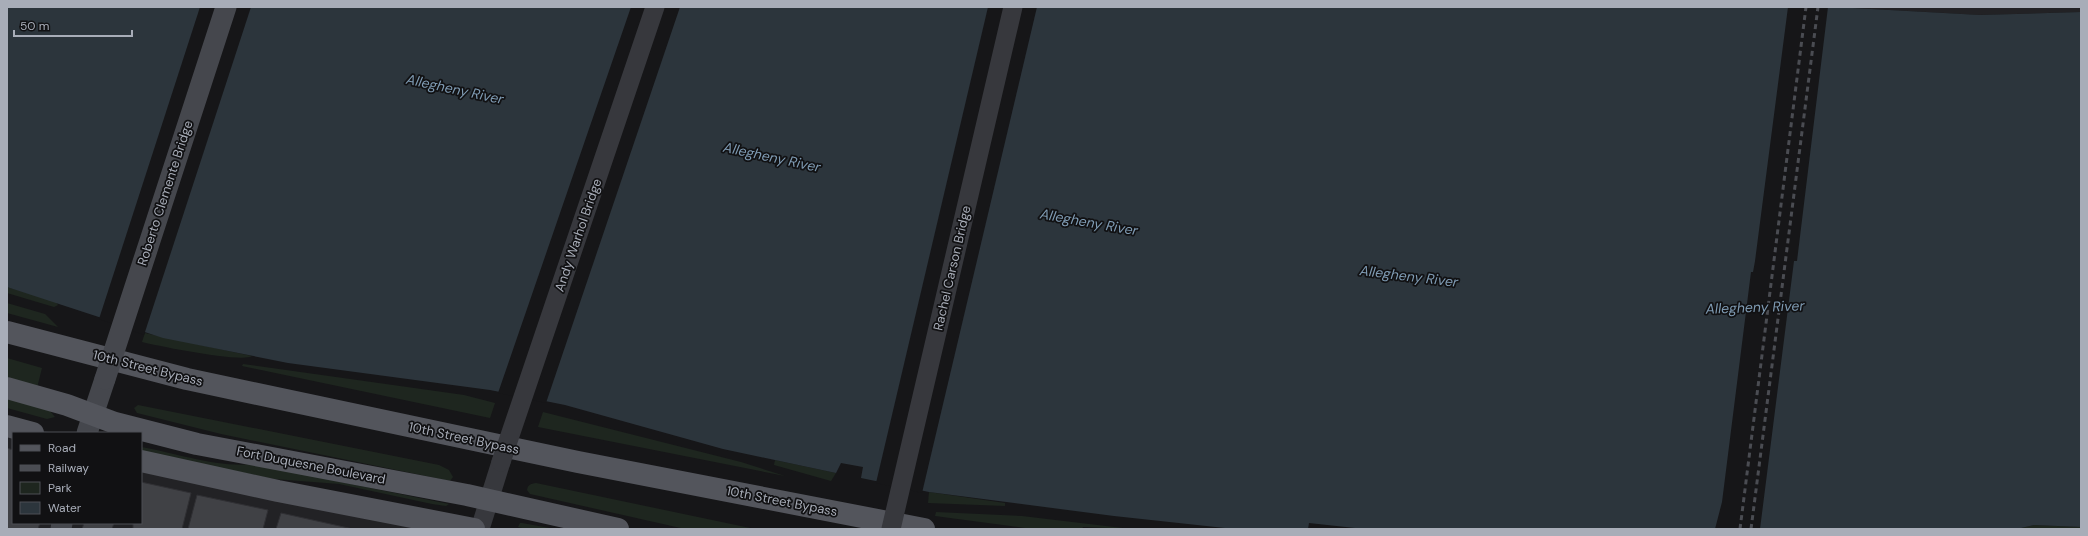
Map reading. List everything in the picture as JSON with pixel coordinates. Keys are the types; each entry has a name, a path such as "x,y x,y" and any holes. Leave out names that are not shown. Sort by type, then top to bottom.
{"main road":[{"name":"Roberto Clemente Bridge","path":"90,424 226,7"},
{"name":"10th Street Bypass","path":"7,332 195,380 578,462 924,529"},
{"name":"Fort Duquesne Boulevard","path":"7,388 67,405 90,424 115,423 197,444 489,500 618,529"},
{"path":"7,426 30,432"},
{"path":"142,461 278,491 474,529"}],"street":[{"name":"Andy Warhol Bridge","path":"480,529 501,462 655,7"},
{"name":"Rachel Carson Bridge","path":"891,529 1013,7"}],"shaded area":[{"path":"1835,7 2081,7 2081,12 1980,15"},
{"path":"7,422 49,432 12,432 12,524 142,524 142,454 456,529 7,529"}],"green space":[{"path":"7,287 55,301 58,305 54,307 7,293"},
{"path":"7,303 45,314 58,327 7,313"},
{"path":"145,333 252,356 245,358 217,356 151,344 142,342"},
{"path":"7,358 42,368 37,388 7,379"},
{"path":"243,364 464,395 495,403 490,418 242,366"},
{"path":"7,397 50,411 55,417 47,419 7,408"},
{"path":"138,405 439,465 449,470 453,477 450,481 221,434 137,413 134,408"},
{"path":"543,412 741,462 785,476 538,427"},
{"path":"142,447 211,462 240,465 253,464 449,504 446,506 432,504 339,484 274,479 142,452"},
{"path":"775,460 836,473 831,481 774,465"},
{"path":"536,483 755,529 685,529 530,494 527,490 529,485"},
{"path":"929,492 1005,503 1005,506 928,503"},
{"path":"936,512 1022,516 1131,529 1083,527 1082,529 1032,529 935,516"},
{"path":"520,523 555,529 525,529 518,527"},
{"path":"2034,525 2081,527 2081,529 2017,529"}],"water":[{"name":"Allegheny River","path":"7,7 1835,7 1980,15 2081,12 2081,527 2034,525 2017,529 1364,529 1309,523 1308,529 1234,529 1114,516 929,492 861,478 863,467 841,463 836,473 723,449 565,405 490,390 288,363 163,338 7,287"}],"pier":[{"path":"200,7 251,7 144,335 99,319"},
{"path":"631,7 680,7 546,403 498,393"},
{"path":"988,7 1037,7 922,493 876,483"},
{"path":"1788,7 1828,7 1797,261 1794,261 1760,529 1715,529 1722,502 1751,272 1753,272 1755,261"}],"building":[{"path":"7,448 12,450 12,524 40,524 38,529 7,529"},
{"path":"142,482 191,493 182,529 133,529 133,524 142,524"},
{"path":"197,495 268,510 263,529 188,529"},
{"path":"281,513 353,529 276,529"},
{"path":"84,524 114,524 112,529 82,529"}],"railway":[{"path":"1740,529 1806,7"},
{"path":"1751,529 1818,7"}]}
